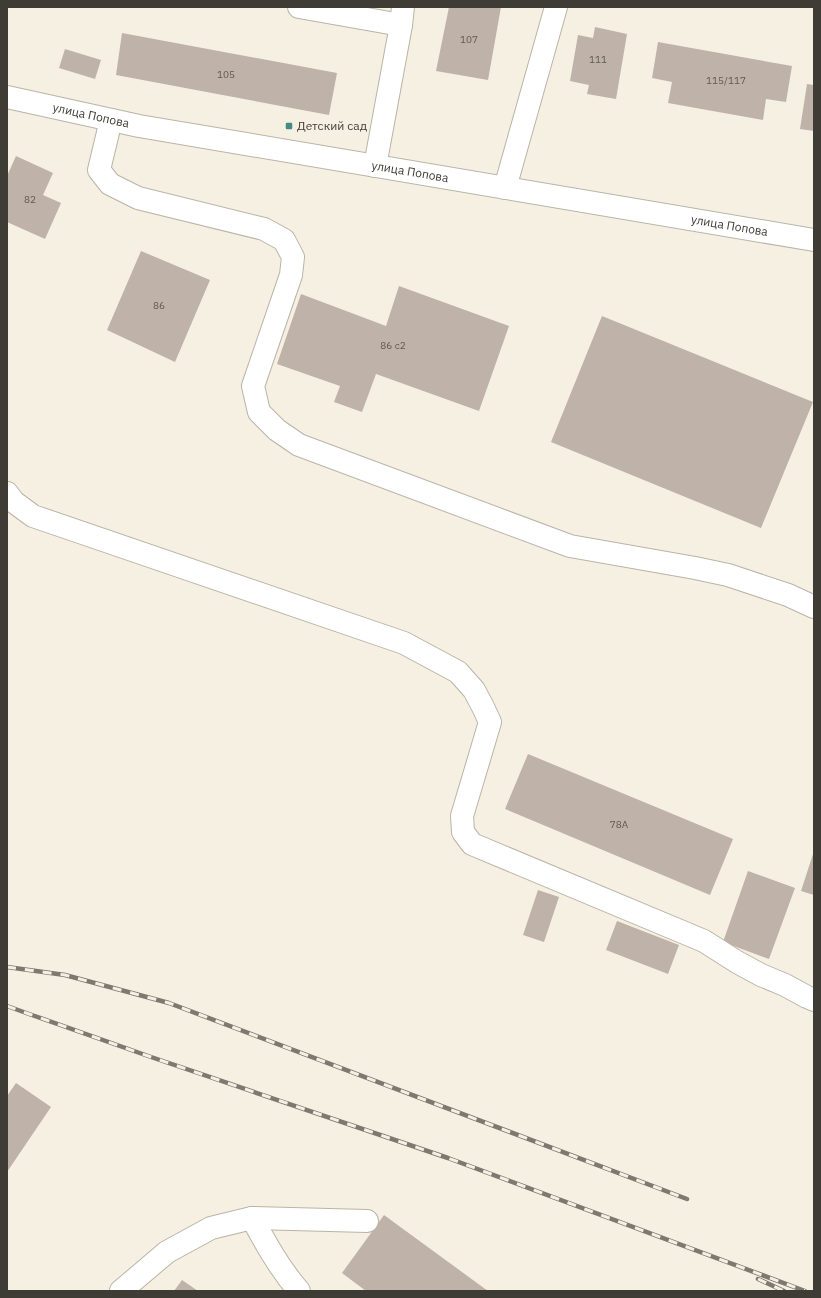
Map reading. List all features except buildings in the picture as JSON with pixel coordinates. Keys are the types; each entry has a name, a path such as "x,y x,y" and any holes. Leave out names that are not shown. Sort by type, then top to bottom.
{"street":[{"path":"299,7 402,16 375,166"},
{"path":"505,188 556,7"},
{"name":"улица Попова","path":"7,97 139,126 814,240"},
{"path":"111,120 99,170 110,184 138,198 264,229 284,240 293,257 291,276 253,386 259,412 277,430 299,445 570,546 728,575 788,595 814,607"},
{"path":"7,493 14,502 33,516 404,643 458,672 474,690 484,707 490,722 462,816 463,832 472,844 704,941 761,975 814,1000"},
{"path":"121,1291 167,1252 211,1228 252,1218 367,1221"},
{"path":"252,1218 272,1254 299,1291"}],"railway":[{"path":"7,967 65,975 169,1003 687,1199"},
{"path":"7,1006 151,1057 448,1158 805,1291"},
{"path":"758,1279 784,1291"}],"place":[{"name":"Детский сад","path":"289,126"}]}
